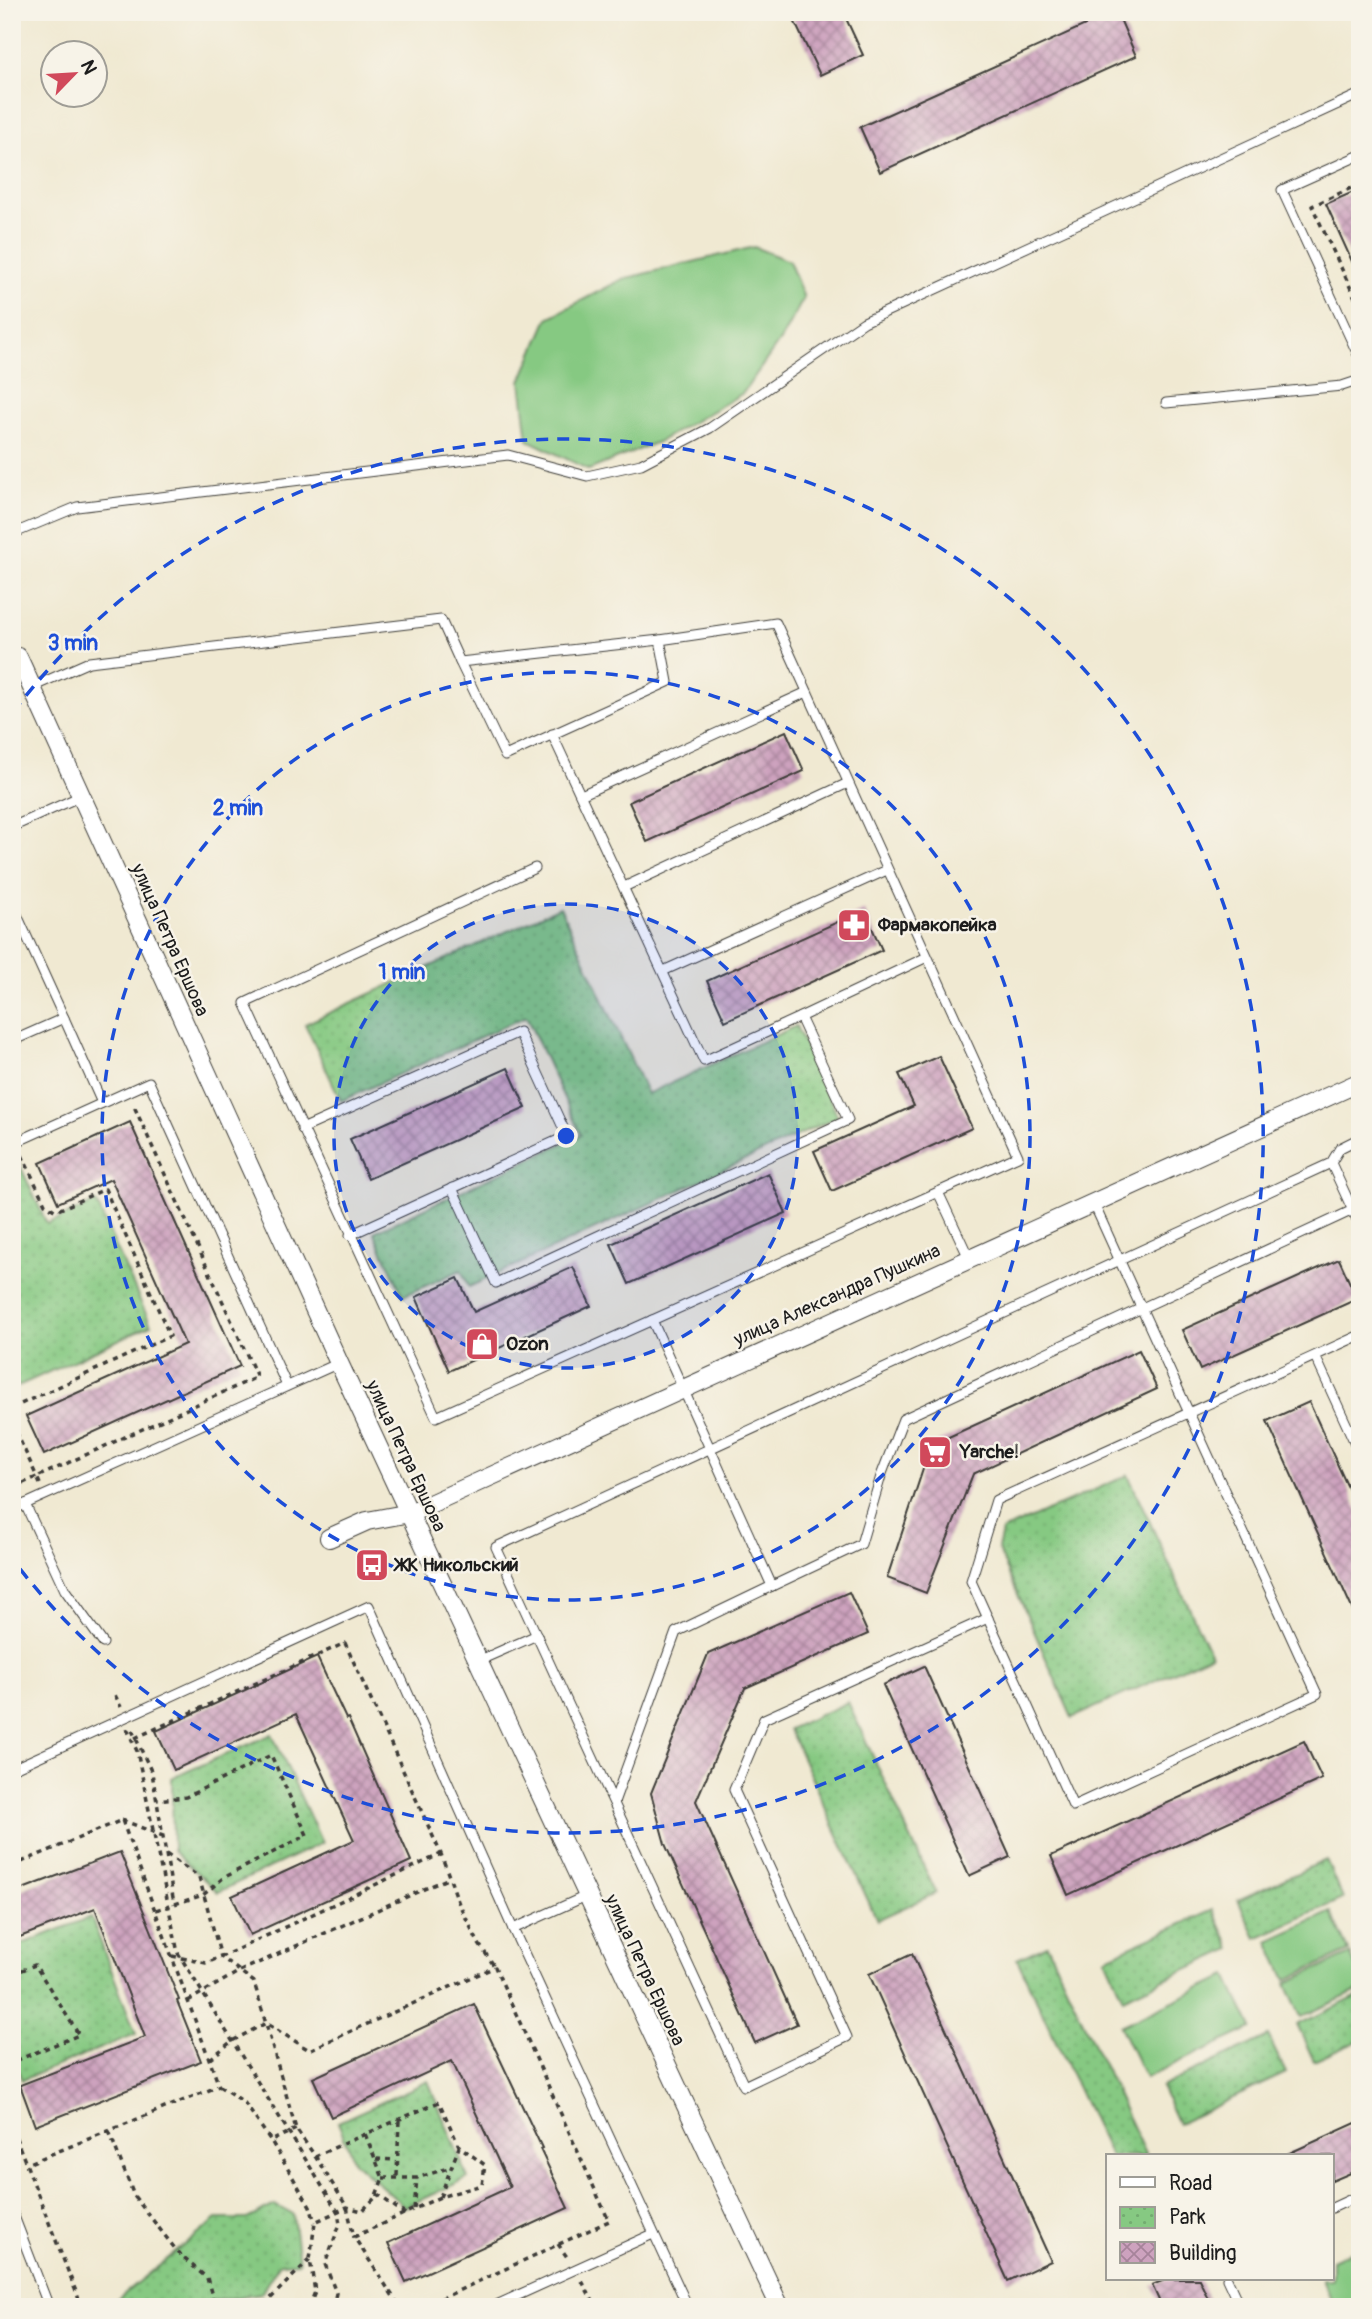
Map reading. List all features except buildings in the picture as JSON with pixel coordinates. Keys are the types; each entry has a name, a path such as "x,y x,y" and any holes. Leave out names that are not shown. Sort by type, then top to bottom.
{"street":[{"name":"улица Петра Ершова","path":"17,662 32,687 339,1363 780,2307"},
{"name":"улица Александра Пушкина","path":"330,1538 367,1521 410,1513 1360,1082"}],"lane":[{"path":"12,534 77,507 508,455 587,476 641,464 710,428 864,322 1360,94"},
{"path":"1360,155 1282,190 1360,359"},
{"path":"1166,403 1342,386 1360,380"},
{"path":"32,687 89,662 441,620 505,756 668,682 660,639"},
{"path":"460,662 776,623 1018,1156 436,1417 245,1003 535,869"},
{"path":"580,795 807,692"},
{"path":"552,734 704,1061 926,957"},
{"path":"624,887 848,783"},
{"path":"12,827 81,796"},
{"path":"663,971 887,870"},
{"path":"12,904 102,1103"},
{"path":"452,1188 496,1283 848,1120 800,1017"},
{"path":"12,1041 64,1018"},
{"path":"302,1129 520,1032 567,1136 351,1235"},
{"path":"12,1140 13,1143 149,1082 288,1386"},
{"path":"988,1618 764,1719 734,1790 847,2038 744,2086 496,1547 1331,1163 1340,1147 1360,1138"},
{"path":"1331,1163 1360,1226"},
{"path":"938,1192 969,1258"},
{"path":"1093,1202 1119,1260 1189,1413 1317,1694 1073,1805 971,1581 996,1500 1189,1413 1315,1356 1360,1335"},
{"path":"614,1802 676,1633 860,1544 881,1476 903,1419 1353,1210"},
{"path":"652,1320 772,1586"},
{"path":"1315,1356 1360,1454"},
{"path":"12,1510 339,1363"},
{"path":"25,1504 65,1590 103,1643"},
{"path":"12,1769 369,1606 513,1928 688,2307"},
{"path":"478,1661 537,1635"},
{"path":"513,1928 586,1896"},
{"path":"1334,2207 1360,2195"},
{"path":"12,2211 50,2307"},
{"path":"492,2307 653,2234"},
{"path":"1227,2280 1240,2307"}],"path":[{"path":"1360,184 1312,206 1360,309"},
{"path":"12,1488 257,1377 131,1099"},
{"path":"12,1408 170,1336 105,1189 57,1211 45,1204 20,1150"},
{"path":"12,1423 37,1477"},
{"path":"135,1738 345,1643 442,1854 459,1903 479,1944 495,1967 609,2221 423,2307"},
{"path":"114,1697 152,1773 174,1904"},
{"path":"124,1718 137,1751 178,1953 338,2211 340,2224 325,2264 335,2292 333,2307"},
{"path":"156,1910 204,1895 223,1878 307,1835 271,1755 186,1797 157,1800"},
{"path":"122,1820 219,2086 244,2102 310,2206 315,2222 310,2259 315,2292 309,2307"},
{"path":"12,1866 122,1820 163,1836"},
{"path":"166,1854 198,1877 220,1957 254,1982 296,2129 347,2207 354,2237 400,2307"},
{"path":"172,1956 206,1963 442,1854"},
{"path":"188,2001 240,1971 450,1877"},
{"path":"12,1973 35,1965 79,2035 12,2062"},
{"path":"267,2023 309,2050 495,1967"},
{"path":"210,2059 232,2041 267,2023"},
{"path":"27,2164 219,2086"},
{"path":"315,2156 439,2102 459,2146 485,2165 482,2185 440,2197 354,2237"},
{"path":"397,2176 399,2119"},
{"path":"12,2128 82,2307"},
{"path":"271,2141 296,2129"},
{"path":"109,2131 134,2196 180,2255 208,2278 215,2307"},
{"path":"315,2222 347,2207 362,2211 375,2198 383,2178 365,2134"},
{"path":"440,2197 459,2146"},
{"path":"376,2159 396,2160"},
{"path":"383,2178 417,2178 452,2167"},
{"path":"414,2209 417,2178"},
{"path":"377,2193 405,2214"},
{"path":"253,2307 269,2300 310,2259"}],"green space":[{"path":"754,247 789,261 804,298 781,339 743,393 660,441 589,470 528,440 521,381 548,318 623,279"},
{"path":"560,907 647,1094 796,1026 838,1117 469,1287 461,1270 403,1296 374,1232 581,1135 526,1016 341,1101 305,1024"},
{"path":"12,1148 47,1224 96,1202 151,1325 12,1389"},
{"path":"1128,1475 1211,1655 1072,1718 998,1549 1002,1531"},
{"path":"848,1702 936,1893 877,1920 789,1729"},
{"path":"272,1734 322,1843 218,1892 173,1851 172,1778"},
{"path":"1326,1860 1343,1899 1256,1938 1238,1900"},
{"path":"1213,1910 1231,1949 1123,1998 1105,1958"},
{"path":"1331,1912 1349,1951 1286,1980 1268,1941"},
{"path":"91,1917 136,2034 22,2080 12,2059 12,1948"},
{"path":"1047,1945 1145,2154 1109,2154 1017,1959"},
{"path":"1350,1954 1360,1976 1360,1990 1301,2017 1286,1983"},
{"path":"1227,1976 1252,2028 1145,2078 1120,2026"},
{"path":"1360,1995 1360,2040 1314,2061 1297,2025"},
{"path":"1268,2036 1286,2073 1178,2124 1161,2087"},
{"path":"428,2081 468,2178 405,2207 354,2162 338,2122"},
{"path":"275,2205 293,2215 299,2262 280,2263 261,2293 201,2303 200,2307 108,2307 217,2219 247,2219"},
{"path":"1360,2247 1360,2307 1335,2307 1322,2280 1334,2280 1334,2259"}],"place":[{"name":"Фармакопейка","path":"854,925"},
{"name":"Ozon","path":"482,1344"},
{"name":"Yarche!","path":"935,1452"},
{"name":"ЖК Никольский","path":"372,1565"}]}
